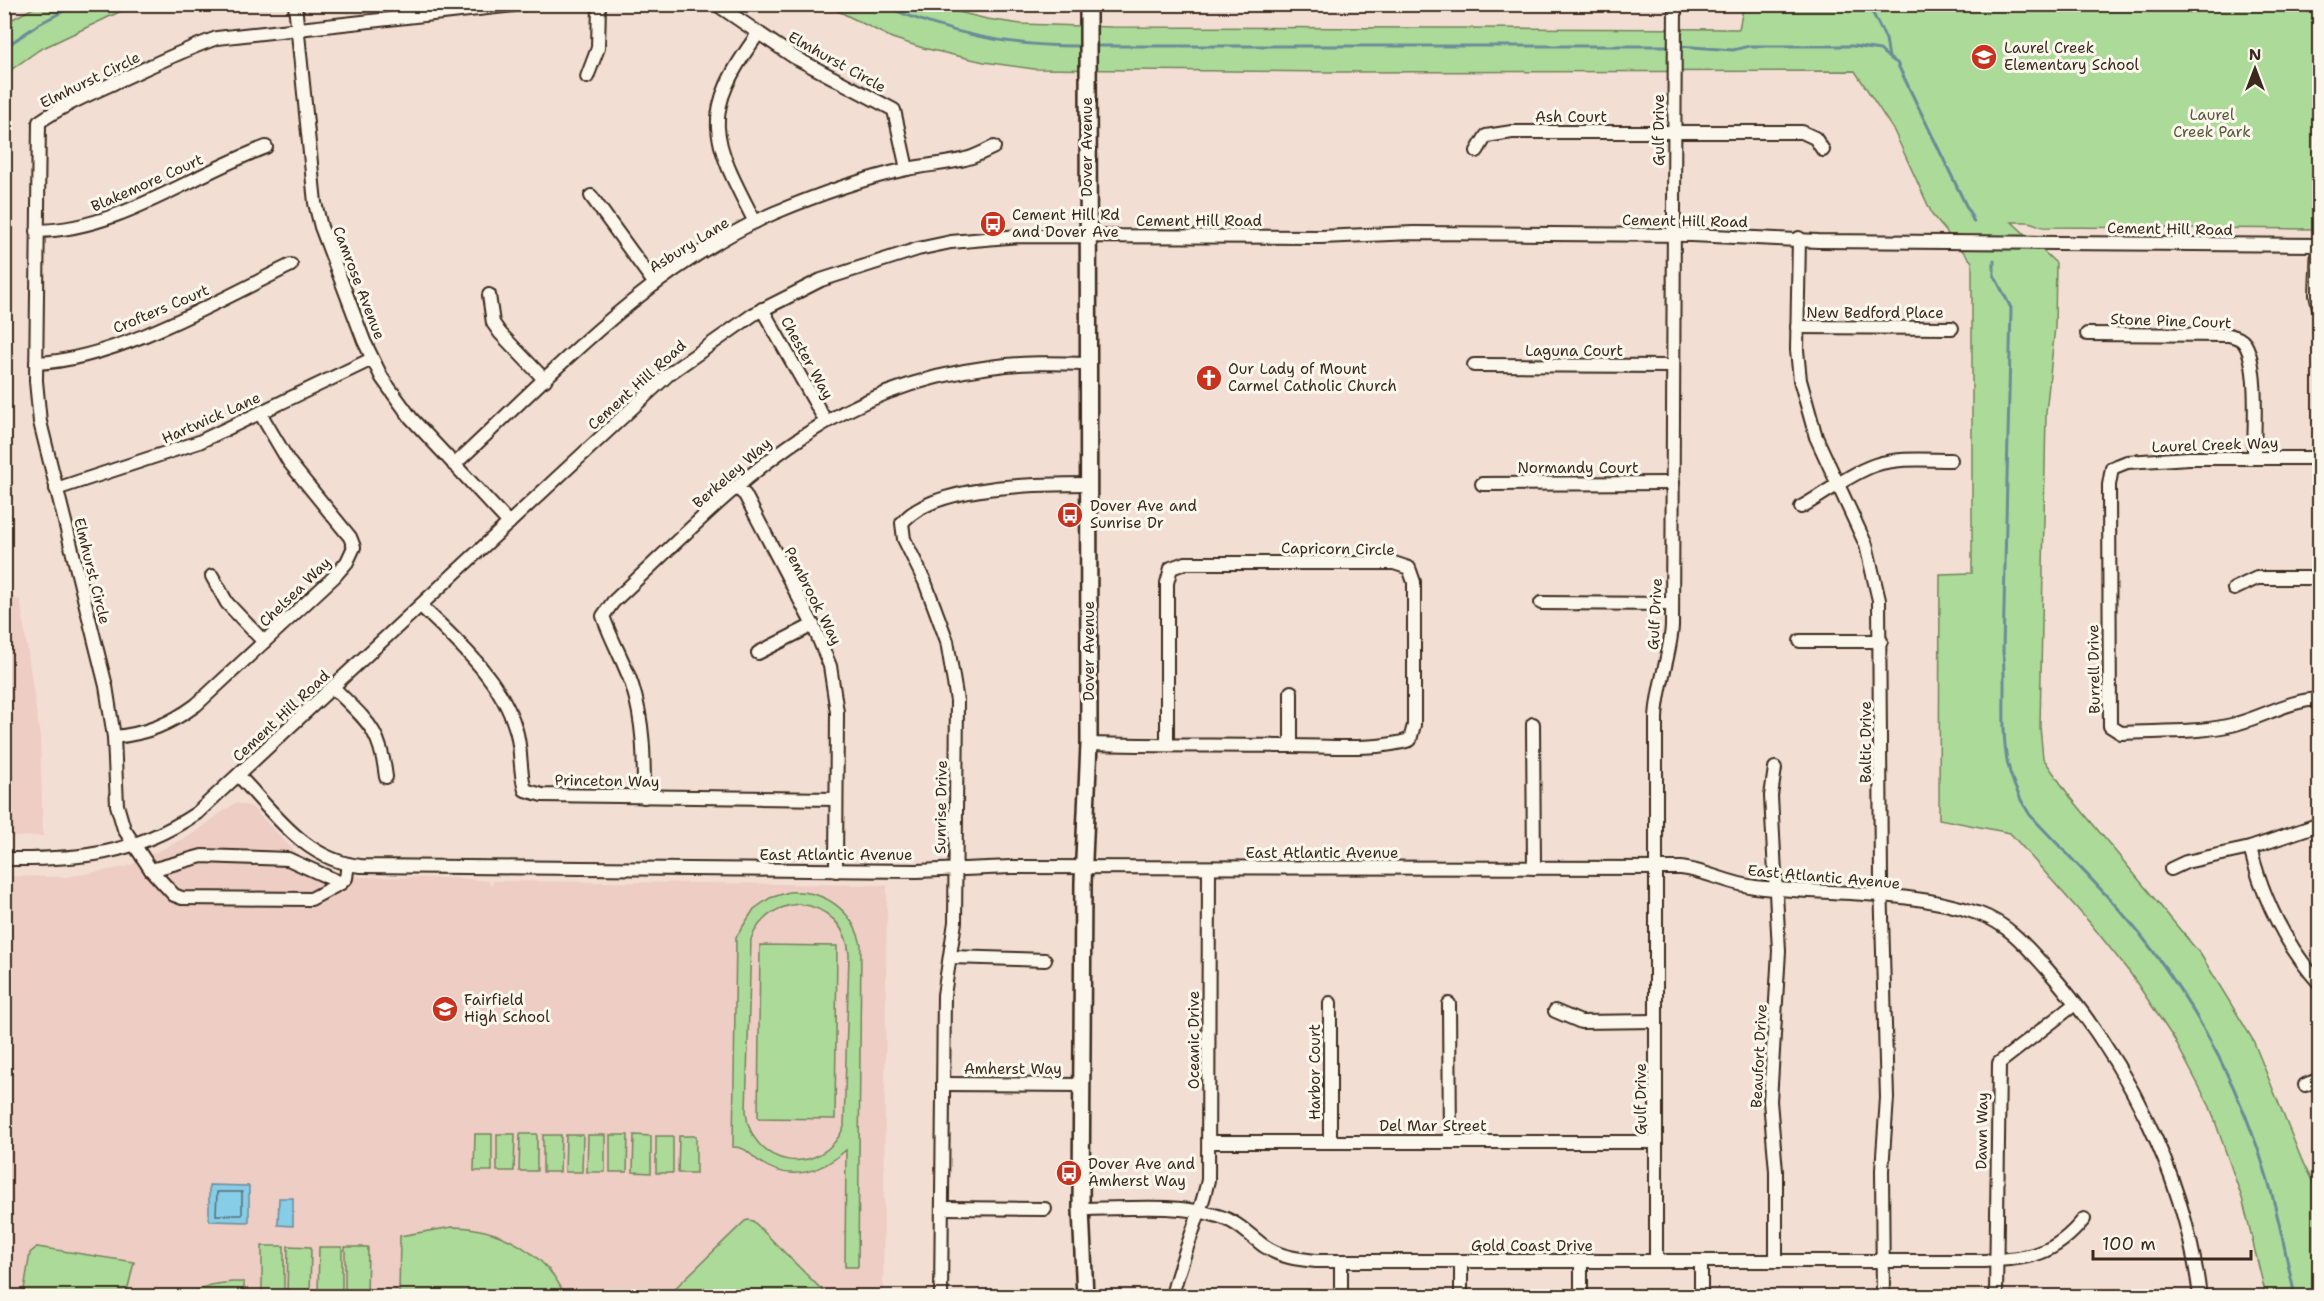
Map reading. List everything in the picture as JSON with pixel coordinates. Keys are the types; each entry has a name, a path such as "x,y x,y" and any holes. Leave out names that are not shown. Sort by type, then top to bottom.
{"main road":[{"name":"Dover Avenue","path":"1085,1296 1081,1209 1083,867 1089,744 1088,4"}],"street":[{"name":"Camrose Avenue","path":"295,4 315,203 321,227 372,359 396,399 509,523"},
{"name":"Elmhurst Circle","path":"341,883 311,899 182,898 174,895 155,875 124,828 117,805 114,737 106,686 40,422 36,363 39,122 52,113 192,47 240,34 524,4"},
{"path":"587,78 600,31 599,4"},
{"name":"Elmhurst Circle","path":"716,4 794,57 894,110 907,169"},
{"name":"Gulf Drive","path":"1656,1261 1657,695 1671,644 1675,4"},
{"path":"755,222 725,160 719,141 717,122 724,86 758,34"},
{"name":"Ash Court","path":"1477,151 1486,136 1512,132 1674,132"},
{"path":"1674,132 1803,132 1815,138 1823,150"},
{"name":"Blakemore Court","path":"37,231 87,226 115,216 239,157 266,147"},
{"name":"Asbury Lane","path":"454,465 616,315 655,284 709,247 755,222 837,188 907,169 966,159 994,147"},
{"path":"591,196 655,284"},
{"name":"Cement Hill Road","path":"4,859 80,858 135,845 175,827 197,813 670,373 725,332 796,291 842,272 918,249 985,238 1088,235 1321,237 1413,233 1674,235 1799,238 1818,241 2319,245"},
{"name":"Baltic Drive","path":"1799,238 1797,327 1799,370 1806,409 1816,437 1858,525 1871,563 1879,600 1881,896 1887,1098 1882,1170 1883,1296"},
{"path":"2319,245 2316,295 2319,312"},
{"name":"Crofters Court","path":"36,363 72,359 146,335 291,265"},
{"path":"489,295 493,323 545,380"},
{"name":"Chester Way","path":"762,309 825,420"},
{"name":"New Bedford Place","path":"1797,327 1952,328"},
{"name":"Stone Pine Court","path":"2087,334 2229,334 2239,338 2249,353 2254,383 2254,458"},
{"name":"Hartwick Lane","path":"56,489 171,453 372,359"},
{"name":"Berkeley Way","path":"644,797 644,744 640,715 623,660 603,616 613,602 736,487 764,463 825,420 888,392 958,372 1030,364 1089,364"},
{"name":"Laguna Court","path":"1474,365 1673,366"},
{"name":"Chelsea Way","path":"114,737 147,732 181,717 334,577 347,562 354,547 350,537 278,446 260,413"},
{"name":"Laurel Creek Way","path":"2112,468 2127,462 2189,458 2319,458"},
{"path":"1801,507 1855,474 1893,461 1951,459"},
{"name":"Burrell Drive","path":"2112,468 2109,485 2110,726 2121,733 2227,726 2281,706 2303,700 2319,699"},
{"name":"Normandy Court","path":"1482,484 1673,483"},
{"name":"Sunrise Drive","path":"941,1296 944,995 954,941 957,723 954,670 937,609 904,539 902,523 910,512 983,490 1036,484 1089,484"},
{"name":"Pembrook Way","path":"736,487 745,495 813,625 822,645 834,687 837,712 836,871"},
{"name":"Capricorn Circle","path":"1089,744 1167,745 1291,746 1392,746 1410,740 1414,725 1414,582 1409,568 1394,563 1185,563 1171,568 1167,583 1167,745"},
{"path":"212,576 227,603 264,642"},
{"path":"2234,589 2258,578 2319,578"},
{"path":"1541,603 1672,604"},
{"name":"Princeton Way","path":"421,606 483,671 509,709 520,751 521,775 525,790 542,795 836,798"},
{"path":"758,653 813,625"},
{"path":"1800,641 1881,641"},
{"path":"333,687 378,736 386,777"},
{"path":"1291,692 1291,746"},
{"path":"1533,724 1534,868"},
{"name":"Beaufort Drive","path":"1775,768 1771,796 1779,975 1770,1101 1776,1172 1776,1261"},
{"name":"East Atlantic Avenue","path":"239,776 304,844 316,853 348,864 836,871 1083,867 1656,868 1697,870 1736,884 1881,896 1963,909 1999,924 2017,937 2075,1004 2118,1067 2158,1146 2186,1229 2200,1296"},
{"path":"2171,869 2186,862 2250,848 2319,824"},
{"path":"2250,848 2256,873 2275,919 2294,951 2319,984"},
{"path":"155,875 202,856 288,859 341,883 346,878 348,864"},
{"name":"Oceanic Drive","path":"1172,1296 1208,1180 1210,1142 1209,868"},
{"path":"951,957 1045,960"},
{"name":"Harbor Court","path":"1330,1003 1330,1141"},
{"path":"1449,1004 1450,1142"},
{"name":"Dawn Way","path":"1996,1296 1999,1064 2075,1004"},
{"path":"1555,1011 1581,1022 1656,1021"},
{"path":"2305,1085 2319,1079"},
{"name":"Amherst Way","path":"943,1084 1082,1085"},
{"name":"Del Mar Street","path":"1210,1142 1656,1142"},
{"path":"942,1208 1045,1209"},
{"name":"Gold Coast Drive","path":"1081,1209 1200,1211 1238,1224 1265,1247 1283,1256 1341,1261 1996,1260 2028,1257 2044,1252 2069,1237 2084,1219"},
{"path":"1341,1261 1341,1296"},
{"path":"1461,1261 1461,1296"},
{"path":"1581,1261 1581,1296"},
{"path":"1701,1261 1701,1296"}],"shaded area":[{"path":"5,599 20,599 40,737 43,836 5,837"},
{"name":"Fairfield High School","path":"235,803 252,807 298,855 311,863 341,874 364,877 456,878 489,881 490,885 493,881 887,885 883,1296 5,1296 5,876 66,877 126,867 191,835"}],"green space":[{"name":"Laurel Creek Park","path":"1744,4 2319,5 2319,229 2043,227 2029,222 2012,222 2056,263 2055,327 2046,413 2040,727 2043,758 2068,794 2201,955 2253,1040 2303,1163 2319,1194 2319,1296 2266,1296 2242,1198 2210,1107 2174,1039 2130,973 2090,923 2010,833 1939,819 1940,574 1972,573 1972,262 1933,216 1894,131 1855,71 1332,72 1034,69 984,62 923,48 892,38 826,5 930,5 987,19 1021,24 1111,27 1739,29"},
{"path":"39,5 134,5 39,50 5,74 5,23"},
{"path":"789,892 802,892 825,899 844,912 857,933 861,945 858,1267 845,1267 846,1150 837,1158 816,1169 794,1173 771,1168 745,1150 733,1147 736,937 754,909 770,898","holes":["799,904 827,914 840,927 849,954 844,1127 833,1144 820,1154 804,1160 788,1160 773,1155 760,1145 750,1130 746,1111 751,939 764,919 776,910"]},
{"path":"760,945 837,946 835,1119 758,1118"},
{"path":"475,1134 492,1134 492,1171 474,1171"},
{"path":"497,1134 515,1134 514,1171 497,1171"},
{"path":"520,1134 537,1134 537,1171 519,1171"},
{"path":"543,1135 561,1135 560,1172 543,1172"},
{"path":"566,1135 583,1135 582,1172 565,1172"},
{"path":"588,1135 605,1135 605,1172 587,1172"},
{"path":"610,1135 628,1135 627,1172 610,1172"},
{"path":"634,1135 651,1136 651,1173 633,1172"},
{"path":"656,1136 673,1136 673,1173 656,1173"},
{"path":"679,1136 696,1136 696,1173 678,1173"},
{"path":"745,1221 753,1221 828,1296 667,1296"},
{"path":"452,1227 487,1232 519,1245 546,1267 565,1296 399,1296 400,1236"},
{"path":"262,1246 284,1246 284,1296 262,1296"},
{"path":"288,1246 311,1247 310,1296 287,1296"},
{"path":"37,1247 134,1262 126,1296 23,1296 30,1253"},
{"path":"319,1247 342,1247 342,1296 318,1296"},
{"path":"345,1247 368,1247 367,1296 345,1296"},
{"path":"244,1282 244,1296 183,1296 210,1285"}],"water":[{"path":"209,1185 249,1186 249,1222 209,1221"},
{"path":"279,1198 293,1198 293,1226 278,1225"}],"waterway":[{"path":"4,48 39,24 77,4"},
{"path":"880,4 930,23 980,37 1031,44 1085,46"},
{"path":"1868,4 1886,39 1889,58 1897,63 1974,222"},
{"path":"1094,46 1673,46"},
{"path":"1679,46 1733,50 1750,46 1853,46 1880,50 1889,58"},
{"path":"1994,260 1994,275 2011,308 2003,651 2004,735 2010,774 2030,815 2107,896 2150,947 2186,1000 2219,1057 2246,1116 2267,1177 2295,1296"}],"place":[{"name":"Laurel Creek Elementary School","path":"1984,57"},
{"name":"Cement Hill Rd and Dover Ave","path":"993,224"},
{"name":"Our Lady of Mount Carmel Catholic Church","path":"1209,378"},
{"name":"Dover Ave and Sunrise Dr","path":"1070,515"},
{"name":"Fairfield High School","path":"445,1009"},
{"name":"Dover Ave and Amherst Way","path":"1069,1173"}]}
